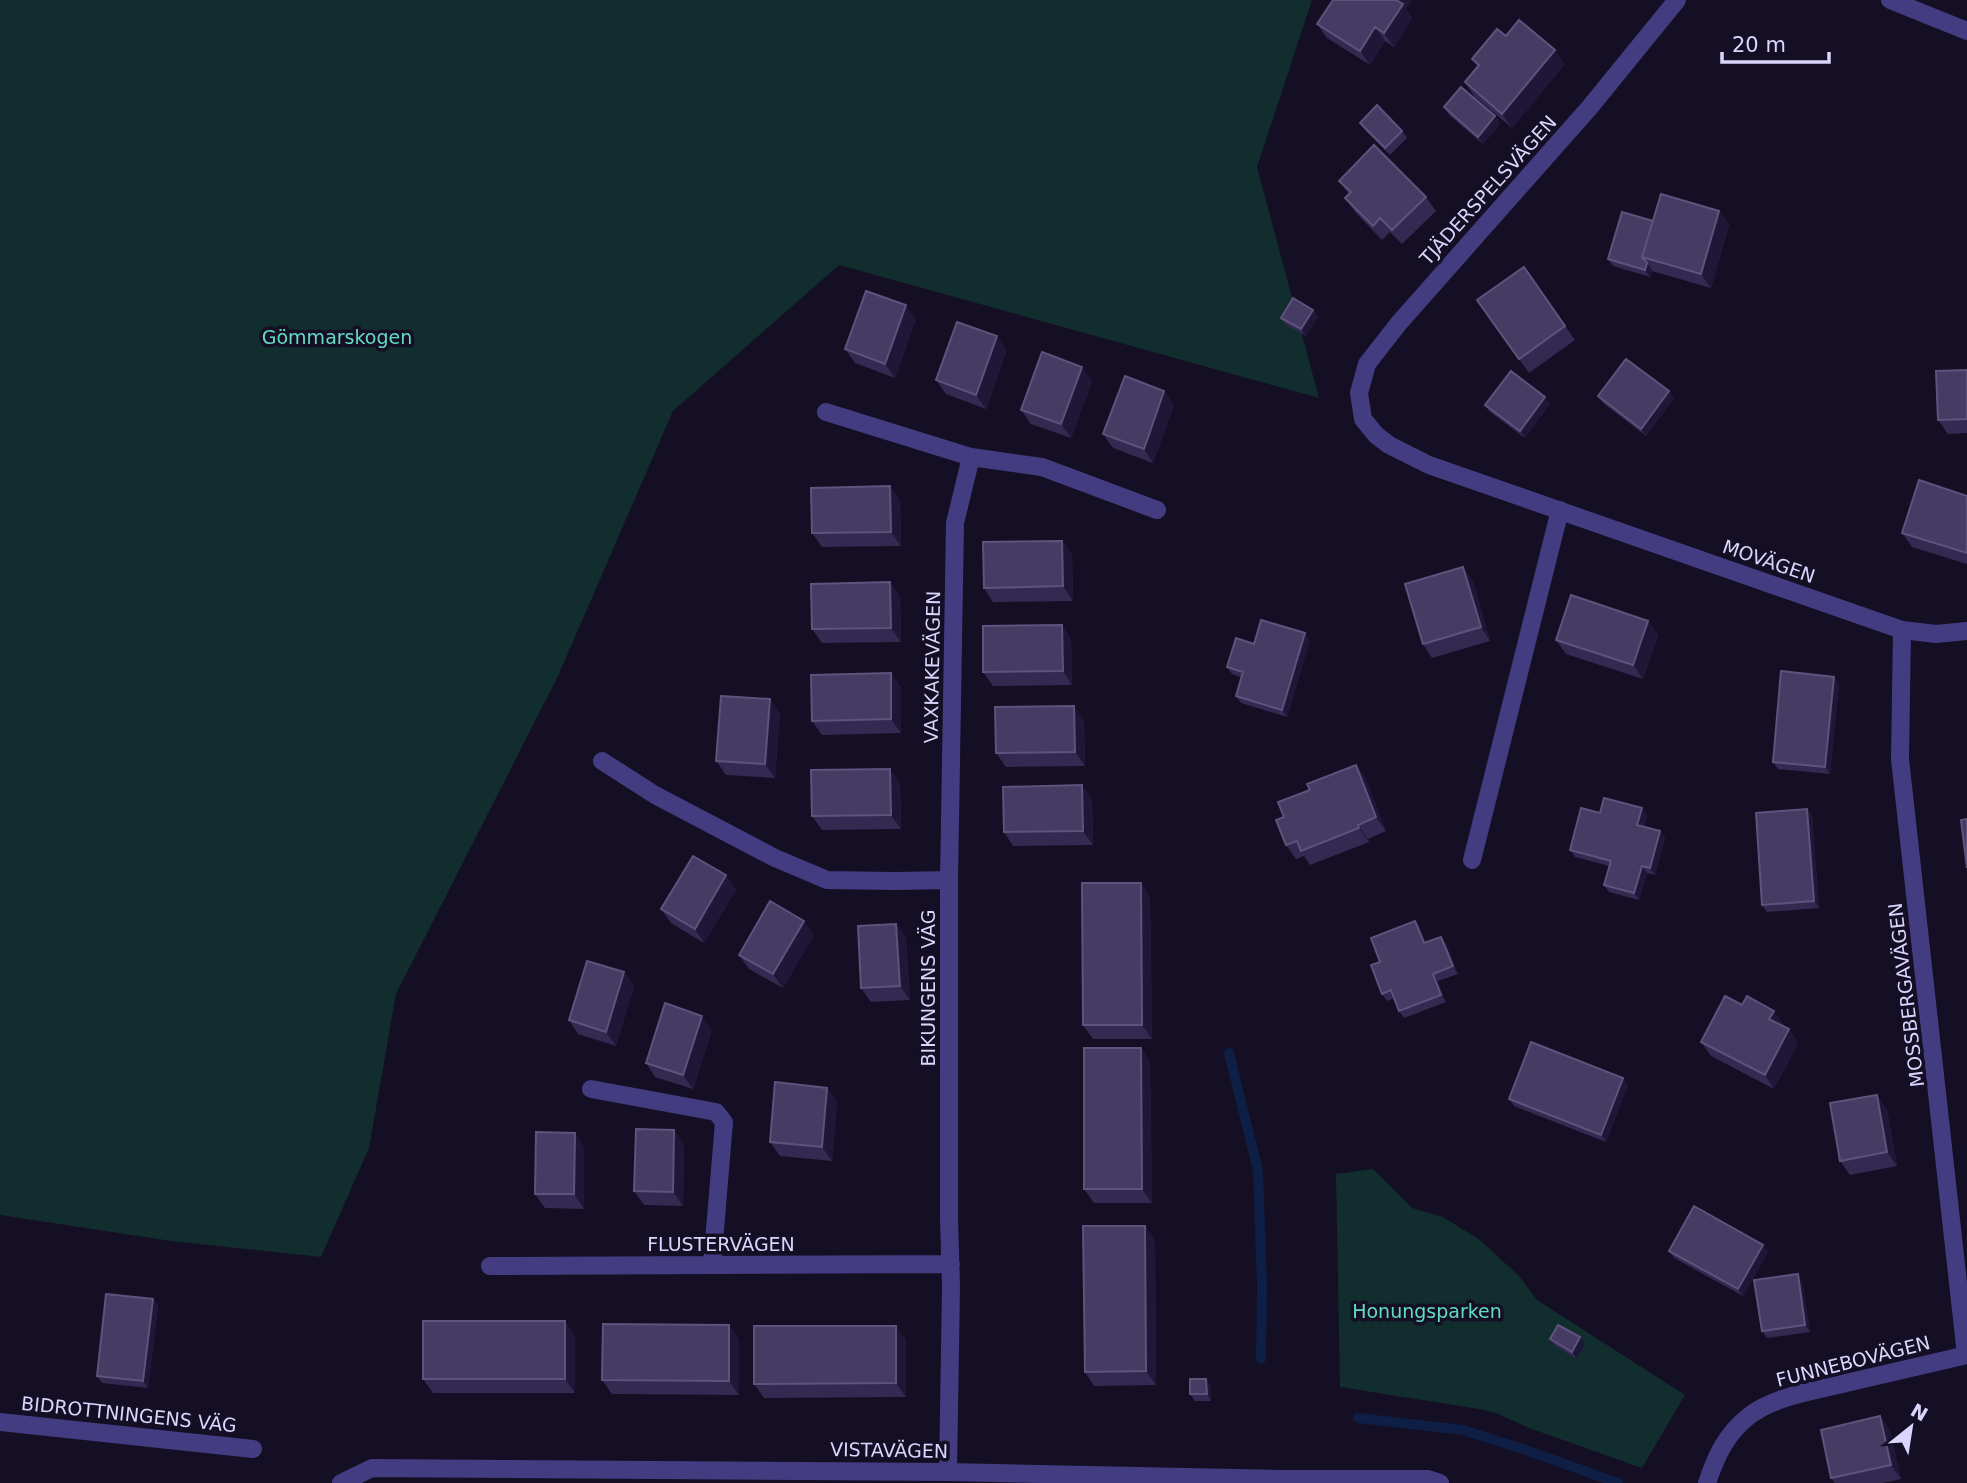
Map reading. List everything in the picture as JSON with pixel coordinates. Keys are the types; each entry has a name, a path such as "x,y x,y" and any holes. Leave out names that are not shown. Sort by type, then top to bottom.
{"street":[{"name":"TJÄDERSPELSVÄGEN","path":"1363,419 1359,393 1367,363 1399,323 1590,107 1677,0"},
{"path":"1890,0 1967,31"},
{"path":"826,412 971,457 1042,467 1157,510"},
{"name":"MOVÄGEN","path":"1363,419 1376,435 1429,465 1902,630 1936,634 1967,631"},
{"name":"VAXKAKEVÄGEN","path":"949,880 955,523 971,457"},
{"path":"1472,860 1560,510"},
{"name":"MOSSBERGAVÄGEN","path":"1902,630 1900,759 1967,1355"},
{"name":"BIKUNGENS VÄG","path":"602,761 666,801 775,858 827,880 949,880 951,1265 948,1472"},
{"path":"591,1089 716,1112 724,1122 712,1265"},
{"name":"FLUSTERVÄGEN","path":"491,1266 951,1265"},
{"name":"FUNNEBOVÄGEN","path":"1707,1483 1715,1457 1730,1434 1749,1416 1765,1406 1801,1394 1967,1355"},
{"name":"BIDROTTNINGENS VÄG","path":"0,1422 253,1449"},
{"name":"VISTAVÄGEN","path":"341,1483 372,1468 948,1472 1279,1481 1428,1479 1440,1483"}],"green space":[{"name":"Gömmarskogen","path":"0,0 1312,0 1257,167 1319,398 839,265 673,411 558,676 396,994 369,1148 321,1257 171,1241 0,1215"},
{"name":"Honungsparken","path":"1373,1169 1412,1208 1443,1217 1480,1240 1520,1277 1537,1300 1685,1395 1642,1468 1529,1428 1496,1413 1340,1387 1336,1174"}],"building":[{"path":"1333,0 1396,0 1403,4 1384,33 1375,27 1360,51 1317,24"},
{"path":"1519,20 1555,50 1502,114 1465,82 1479,65 1472,59 1497,29 1506,36"},
{"path":"1461,87 1495,116 1478,137 1444,107"},
{"path":"1377,105 1402,131 1385,148 1360,123"},
{"path":"1374,145 1426,197 1392,230 1380,218 1373,226 1345,198 1351,192 1339,181"},
{"path":"1661,194 1719,211 1701,274 1642,257"},
{"path":"1622,212 1653,221 1642,257 1647,263 1645,270 1608,259"},
{"path":"1524,267 1565,326 1519,359 1477,300"},
{"path":"866,291 906,305 885,364 845,349"},
{"path":"1293,298 1313,310 1301,329 1281,318"},
{"path":"957,322 997,336 976,395 936,380"},
{"path":"1042,352 1082,367 1061,424 1021,410"},
{"path":"1626,359 1669,391 1641,429 1598,396"},
{"path":"1967,370 1967,419 1938,420 1936,371"},
{"path":"1511,371 1545,397 1520,431 1485,405"},
{"path":"1125,376 1164,391 1144,449 1103,434"},
{"path":"1919,480 1967,496 1967,553 1902,533"},
{"path":"890,486 891,532 812,533 811,488"},
{"path":"1062,541 1063,586 984,588 983,542"},
{"path":"1463,567 1481,627 1423,644 1405,584"},
{"path":"890,582 891,628 812,629 811,584"},
{"path":"1571,595 1648,621 1633,665 1556,640"},
{"path":"1261,620 1305,633 1282,710 1236,696 1243,672 1227,667 1236,638 1254,644"},
{"path":"1062,625 1063,671 983,672 983,626"},
{"path":"1781,671 1834,677 1825,767 1773,762"},
{"path":"891,673 891,719 812,721 811,675"},
{"path":"721,696 770,699 765,764 716,761"},
{"path":"1074,706 1075,752 996,753 995,707"},
{"path":"1356,765 1376,817 1358,825 1359,828 1301,851 1297,841 1286,845 1276,820 1284,817 1278,802 1310,790 1307,784"},
{"path":"890,769 891,815 812,816 811,770"},
{"path":"1082,785 1083,831 1004,832 1003,787"},
{"path":"1604,798 1642,808 1637,825 1660,831 1650,868 1642,866 1634,893 1604,885 1611,861 1570,850 1581,808 1600,813"},
{"path":"1807,809 1814,901 1762,905 1756,813"},
{"path":"1967,819 1967,868 1961,820"},
{"path":"693,856 726,875 695,929 661,909"},
{"path":"1082,883 1141,883 1142,1025 1083,1025"},
{"path":"770,901 804,921 773,974 739,955"},
{"path":"1415,921 1424,943 1441,937 1453,966 1433,974 1441,995 1399,1011 1391,990 1382,994 1371,965 1380,962 1371,938"},
{"path":"896,924 900,986 861,988 858,926"},
{"path":"587,961 624,972 606,1032 569,1020"},
{"path":"1725,996 1742,1005 1747,996 1774,1011 1769,1019 1789,1029 1765,1075 1701,1042"},
{"path":"665,1003 702,1016 683,1075 646,1063"},
{"path":"1531,1042 1623,1078 1601,1135 1509,1099"},
{"path":"1084,1048 1141,1048 1142,1189 1084,1189"},
{"path":"775,1082 827,1088 822,1147 770,1142"},
{"path":"1877,1095 1887,1152 1840,1161 1830,1103"},
{"path":"636,1129 674,1130 673,1192 634,1191"},
{"path":"536,1132 575,1133 574,1194 535,1194"},
{"path":"1694,1206 1763,1245 1738,1289 1669,1251"},
{"path":"1083,1226 1145,1226 1146,1371 1085,1372"},
{"path":"1798,1274 1805,1325 1762,1331 1754,1280"},
{"path":"106,1294 153,1299 143,1381 97,1376"},
{"path":"423,1321 565,1321 565,1379 423,1379"},
{"path":"603,1324 729,1325 729,1381 602,1380"},
{"path":"1558,1325 1580,1337 1572,1352 1550,1339"},
{"path":"754,1326 896,1326 896,1383 754,1384"},
{"path":"1190,1379 1206,1379 1207,1394 1190,1394"},
{"path":"1880,1416 1891,1465 1831,1478 1821,1430"}],"waterway":[{"path":"1229,1053 1258,1171 1262,1286 1261,1359"},
{"path":"1358,1418 1463,1430 1618,1483"}]}
